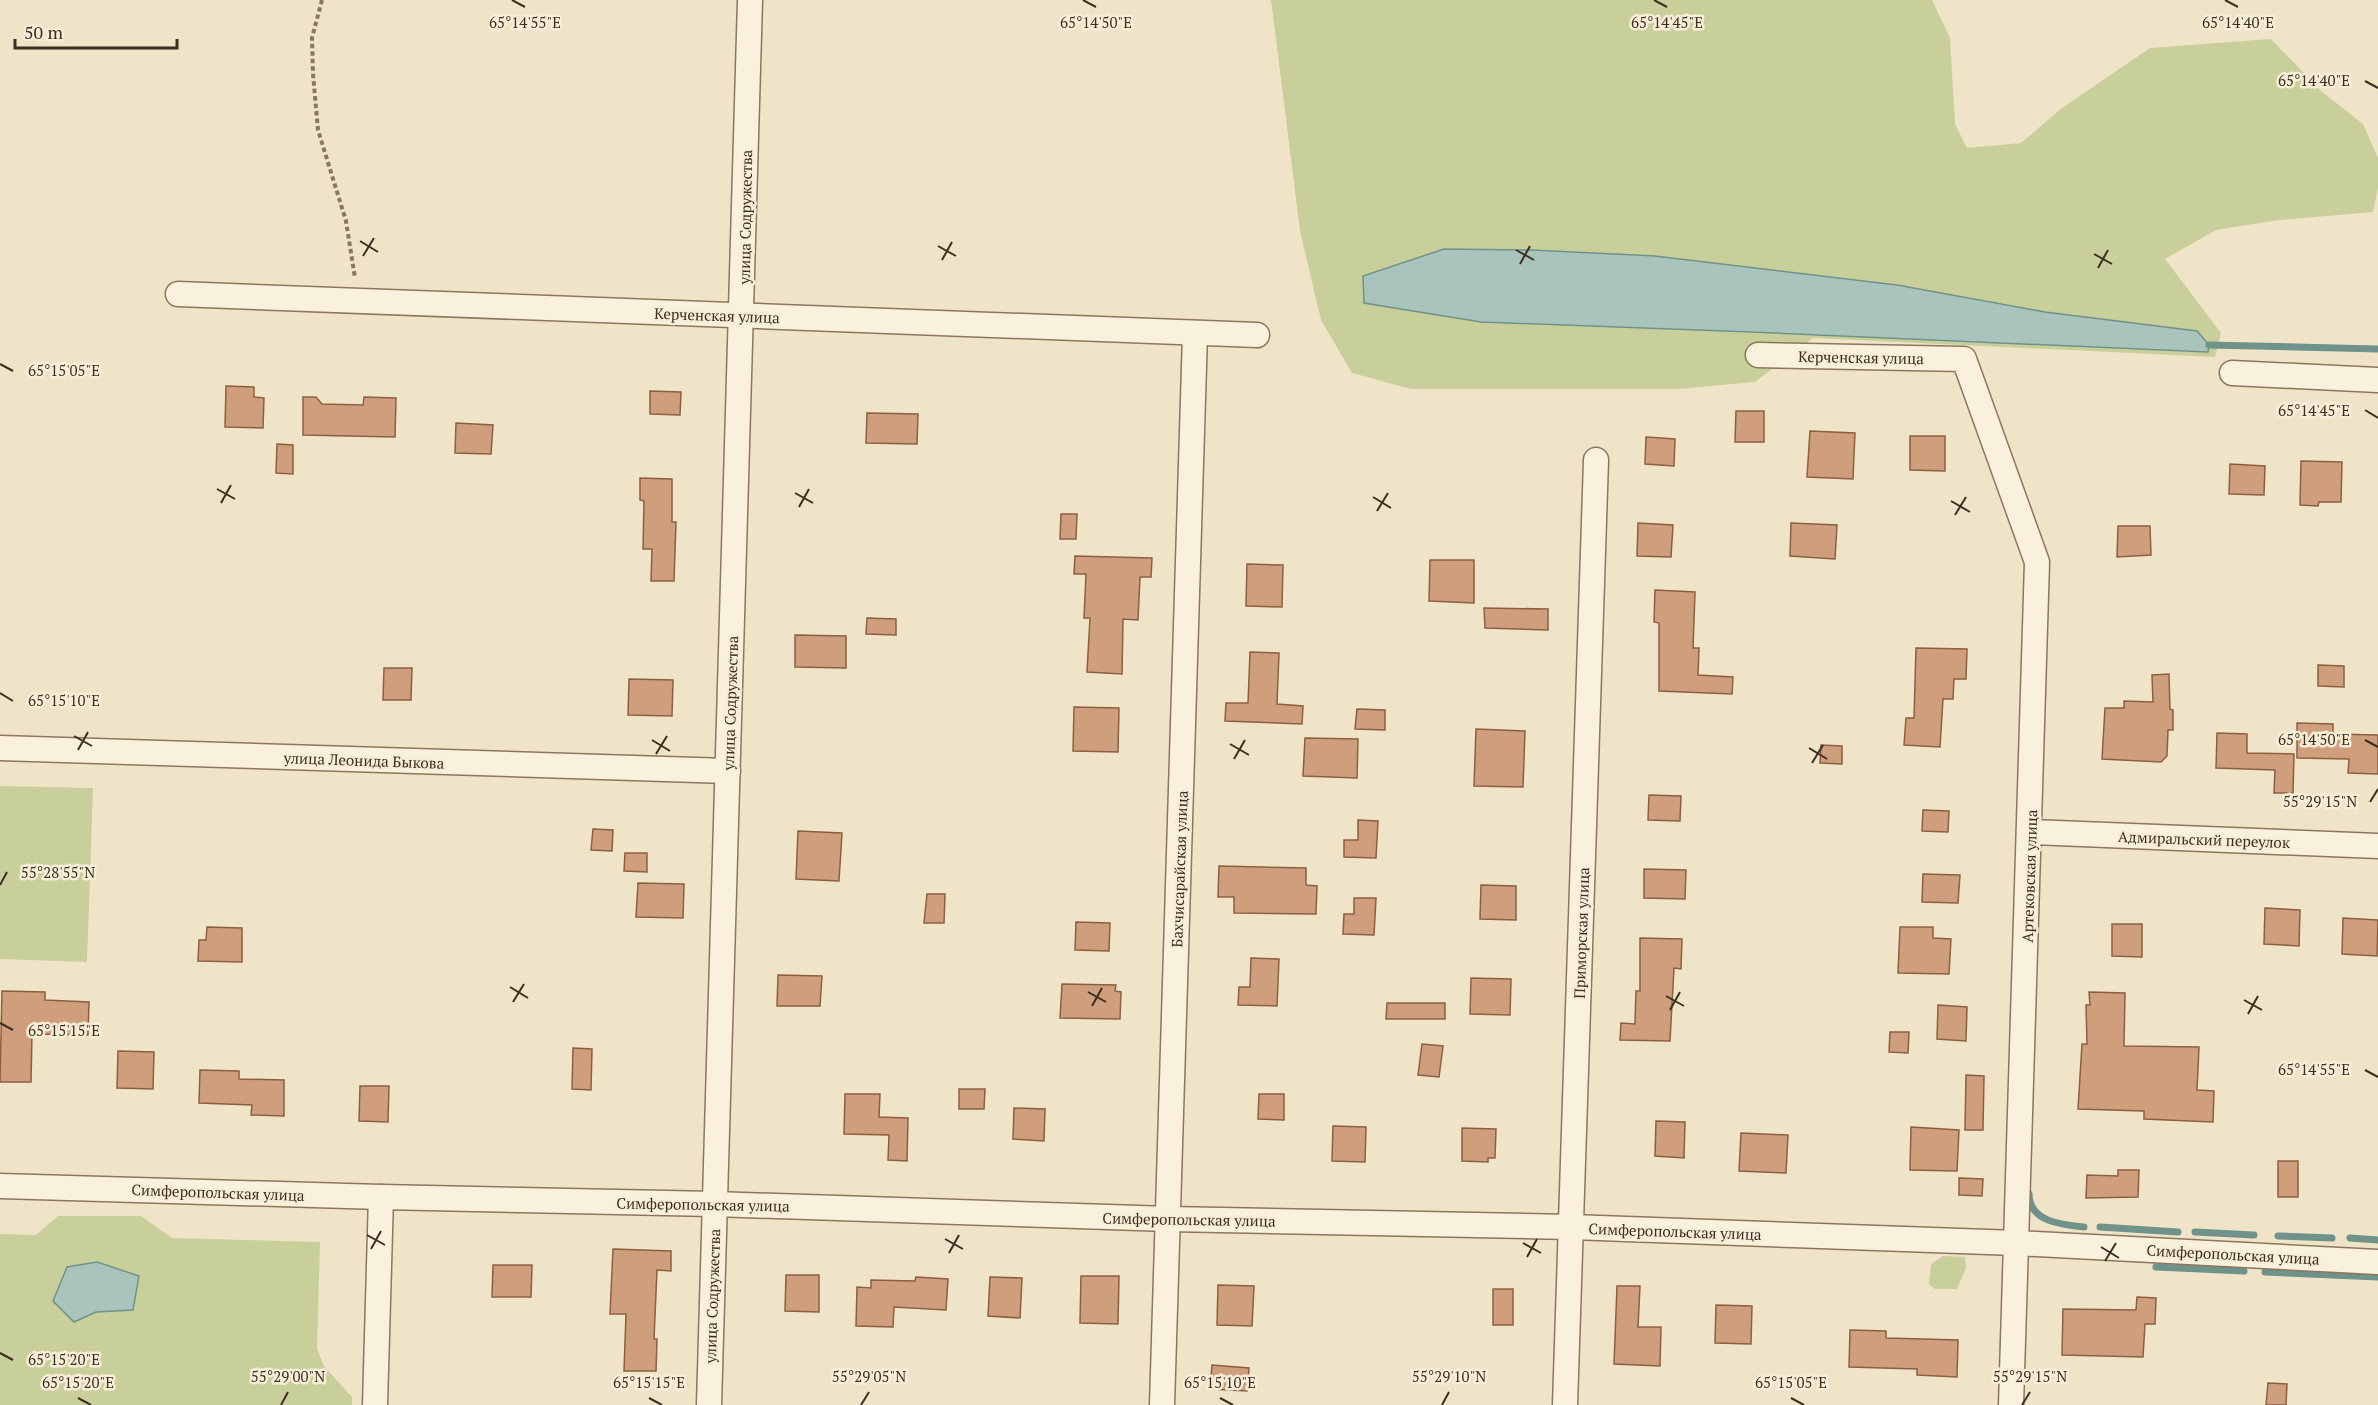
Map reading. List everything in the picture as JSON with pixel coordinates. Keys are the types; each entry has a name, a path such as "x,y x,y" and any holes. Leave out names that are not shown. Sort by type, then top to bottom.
{"street":[{"name":"улица Содружества","path":"709,1405 750,0"},
{"name":"Керченская улица","path":"178,294 1257,335"},
{"name":"Бахчисарайская улица","path":"1162,1405 1195,334"},
{"name":"Керченская улица","path":"1758,355 1964,359"},
{"name":"Артековская улица","path":"1964,359 2037,562 2011,1405"},
{"path":"2232,373 2378,380"},
{"name":"Приморская улица","path":"1565,1405 1596,460"},
{"name":"улица Леонида Быкова","path":"0,748 728,771"},
{"name":"Адмиральский переулок","path":"2030,832 2378,846"},
{"name":"Симферопольская улица","path":"0,1186 714,1204 1169,1219 1570,1227 2016,1243 2378,1262"},
{"path":"375,1405 381,1197"}],"path":[{"path":"322,0 312,38 318,130 346,221 358,302"}],"green space":[{"path":"1271,0 1932,0 1950,38 1955,124 1967,148 2021,143 2062,108 2150,48 2271,39 2321,91 2363,124 2378,158 2378,187 2373,212 2279,220 2216,230 2165,259 2221,333 2215,357 1813,338 1755,382 1678,389 1411,389 1352,373 1321,320 1300,231"},
{"path":"0,786 93,788 87,962 0,959"},
{"path":"58,1216 141,1216 172,1238 320,1242 317,1349 324,1366 352,1397 352,1405 0,1405 0,1234 36,1235"},
{"path":"1943,1256 1965,1257 1966,1268 1957,1289 1935,1289 1929,1284 1931,1264"}],"water":[{"path":"1444,249 1532,250 1655,256 1897,285 2045,312 2197,331 2209,345 2208,352 1481,322 1364,303 1363,276"},
{"path":"97,1262 139,1276 133,1310 96,1312 74,1322 53,1301 67,1267"}],"building":[{"path":"226,386 254,387 254,397 264,398 263,428 225,427"},
{"path":"650,391 681,392 680,415 650,414"},
{"path":"303,397 316,397 322,404 363,405 364,397 396,398 395,437 303,435"},
{"path":"1736,411 1764,411 1764,442 1735,442"},
{"path":"867,413 918,414 917,444 866,443"},
{"path":"456,423 493,425 491,454 455,453"},
{"path":"1810,431 1855,433 1853,479 1807,477"},
{"path":"1910,436 1945,436 1945,471 1910,470"},
{"path":"1646,437 1675,439 1674,466 1645,464"},
{"path":"277,444 293,445 293,474 276,473"},
{"path":"2301,461 2342,462 2341,502 2319,502 2318,506 2300,505"},
{"path":"2230,464 2265,466 2264,495 2229,494"},
{"path":"640,478 672,479 672,522 676,522 674,581 651,581 652,549 643,549 644,501 640,500"},
{"path":"1061,514 1077,514 1076,539 1060,539"},
{"path":"1638,523 1673,525 1671,557 1637,556"},
{"path":"1791,523 1837,525 1835,559 1790,556"},
{"path":"2118,526 2150,526 2151,555 2117,557"},
{"path":"1075,556 1152,558 1151,577 1140,577 1138,620 1123,619 1122,674 1087,672 1090,618 1084,618 1086,574 1074,574"},
{"path":"1430,560 1474,560 1474,603 1429,601"},
{"path":"1247,564 1283,565 1282,607 1246,606"},
{"path":"1655,590 1695,592 1693,648 1699,648 1698,675 1733,677 1732,694 1659,691 1659,623 1654,622"},
{"path":"1484,608 1548,609 1548,630 1485,628"},
{"path":"867,618 896,619 896,635 866,634"},
{"path":"795,635 846,636 846,668 795,667"},
{"path":"1916,648 1967,649 1966,679 1954,679 1953,699 1943,699 1940,747 1904,745 1906,718 1914,718"},
{"path":"1250,652 1279,653 1277,704 1303,706 1302,724 1225,721 1226,703 1248,703"},
{"path":"2318,665 2344,666 2344,687 2318,686"},
{"path":"384,668 412,668 411,700 383,700"},
{"path":"2169,674 2173,730 2168,730 2167,756 2161,762 2102,759 2105,708 2124,708 2124,701 2153,702 2152,675"},
{"path":"629,679 673,680 672,716 628,715"},
{"path":"1074,707 1119,708 1118,752 1073,751"},
{"path":"1357,709 1385,710 1385,730 1355,729"},
{"path":"2297,723 2333,724 2333,734 2378,735 2378,774 2348,773 2349,759 2297,758"},
{"path":"1476,729 1525,731 1523,787 1474,786"},
{"path":"2217,733 2247,734 2247,753 2294,754 2293,793 2274,793 2275,770 2216,768"},
{"path":"1305,738 1358,739 1357,778 1303,776"},
{"path":"1821,745 1842,746 1842,764 1820,763"},
{"path":"1649,795 1681,796 1680,821 1648,820"},
{"path":"1923,810 1949,811 1948,832 1922,831"},
{"path":"1358,820 1378,821 1376,858 1344,857 1344,840 1358,840"},
{"path":"593,829 613,830 612,851 591,850"},
{"path":"798,831 842,833 839,881 796,879"},
{"path":"625,853 647,853 647,872 624,871"},
{"path":"1219,866 1306,868 1306,885 1317,886 1316,914 1234,913 1234,897 1218,897"},
{"path":"1644,869 1686,870 1685,899 1644,898"},
{"path":"1923,874 1960,875 1958,903 1922,902"},
{"path":"638,883 684,884 683,918 636,917"},
{"path":"1481,885 1516,886 1516,920 1480,919"},
{"path":"927,894 945,894 944,923 924,923"},
{"path":"1354,898 1376,898 1374,935 1343,934 1344,914 1354,914"},
{"path":"2265,908 2300,910 2299,946 2264,944"},
{"path":"2343,918 2378,920 2377,956 2342,954"},
{"path":"1076,922 1110,923 1109,951 1075,950"},
{"path":"2112,924 2142,924 2142,957 2112,956"},
{"path":"207,927 242,928 242,962 198,961 199,940 206,940"},
{"path":"1900,927 1933,927 1933,938 1951,939 1949,974 1898,973"},
{"path":"1640,938 1682,939 1681,969 1674,968 1670,1041 1620,1040 1621,1023 1635,1024 1636,991 1640,991"},
{"path":"1251,958 1279,959 1277,1006 1238,1005 1239,987 1250,987"},
{"path":"778,975 822,976 820,1006 777,1006"},
{"path":"1471,978 1511,979 1510,1015 1470,1014"},
{"path":"1062,984 1116,985 1115,991 1121,992 1120,1019 1060,1018"},
{"path":"2,991 45,992 45,1000 89,1002 88,1035 32,1034 31,1082 0,1082"},
{"path":"2089,992 2125,993 2124,1046 2199,1047 2197,1090 2214,1091 2213,1122 2144,1119 2144,1111 2078,1109 2082,1044 2087,1044 2086,1005 2090,1005"},
{"path":"1387,1003 1445,1003 1445,1019 1386,1019"},
{"path":"1938,1005 1967,1007 1966,1041 1937,1039"},
{"path":"1890,1032 1909,1032 1908,1053 1889,1052"},
{"path":"1422,1044 1443,1046 1439,1077 1418,1075"},
{"path":"573,1048 592,1049 591,1090 572,1089"},
{"path":"118,1051 154,1052 153,1089 117,1088"},
{"path":"200,1070 239,1071 239,1079 284,1080 284,1116 251,1115 252,1105 199,1103"},
{"path":"1966,1075 1984,1076 1983,1130 1965,1130"},
{"path":"360,1086 389,1086 388,1122 359,1121"},
{"path":"959,1089 985,1089 984,1109 959,1109"},
{"path":"845,1094 880,1094 879,1117 908,1118 907,1161 888,1160 889,1135 844,1134"},
{"path":"1259,1094 1284,1094 1284,1120 1258,1119"},
{"path":"1014,1108 1045,1109 1044,1141 1013,1139"},
{"path":"1656,1121 1685,1122 1684,1158 1655,1156"},
{"path":"1333,1126 1366,1127 1365,1162 1332,1161"},
{"path":"1911,1127 1959,1130 1957,1171 1910,1170"},
{"path":"1462,1128 1496,1129 1495,1158 1488,1158 1488,1162 1462,1161"},
{"path":"1741,1133 1788,1135 1786,1173 1739,1171"},
{"path":"2278,1161 2298,1161 2298,1197 2278,1197"},
{"path":"2118,1170 2139,1170 2138,1197 2086,1198 2087,1175 2118,1176"},
{"path":"1959,1178 1983,1179 1982,1196 1959,1195"},
{"path":"613,1249 671,1251 671,1271 657,1270 654,1339 657,1339 656,1371 624,1371 626,1314 610,1314"},
{"path":"493,1265 532,1265 531,1297 492,1297"},
{"path":"786,1275 819,1275 819,1312 785,1311"},
{"path":"1081,1276 1119,1276 1118,1324 1080,1323"},
{"path":"916,1277 948,1279 946,1310 894,1307 893,1327 856,1326 857,1287 871,1288 871,1280 915,1281"},
{"path":"990,1277 1022,1278 1020,1318 988,1316"},
{"path":"1218,1285 1254,1286 1252,1326 1217,1325"},
{"path":"1617,1286 1640,1286 1638,1327 1661,1327 1660,1366 1614,1364"},
{"path":"1493,1289 1513,1289 1513,1325 1493,1325"},
{"path":"2137,1297 2156,1298 2155,1324 2145,1324 2143,1357 2062,1355 2063,1309 2136,1310"},
{"path":"1716,1305 1752,1306 1751,1344 1715,1343"},
{"path":"1850,1330 1886,1331 1886,1338 1958,1340 1957,1377 1917,1375 1917,1369 1849,1367"},
{"path":"1212,1365 1249,1368 1247,1391 1210,1389"},
{"path":"2268,1383 2287,1384 2286,1405 2266,1405"}],"waterway":[{"path":"2209,345 2378,349"},
{"path":"2029,1194 2035,1211 2041,1216 2057,1223 2084,1227"},
{"path":"2100,1227 2178,1232"},
{"path":"2195,1232 2254,1235"},
{"path":"2278,1236 2332,1238"},
{"path":"2350,1238 2378,1240"},
{"path":"2156,1267 2244,1271"},
{"path":"2265,1272 2378,1277"}]}
